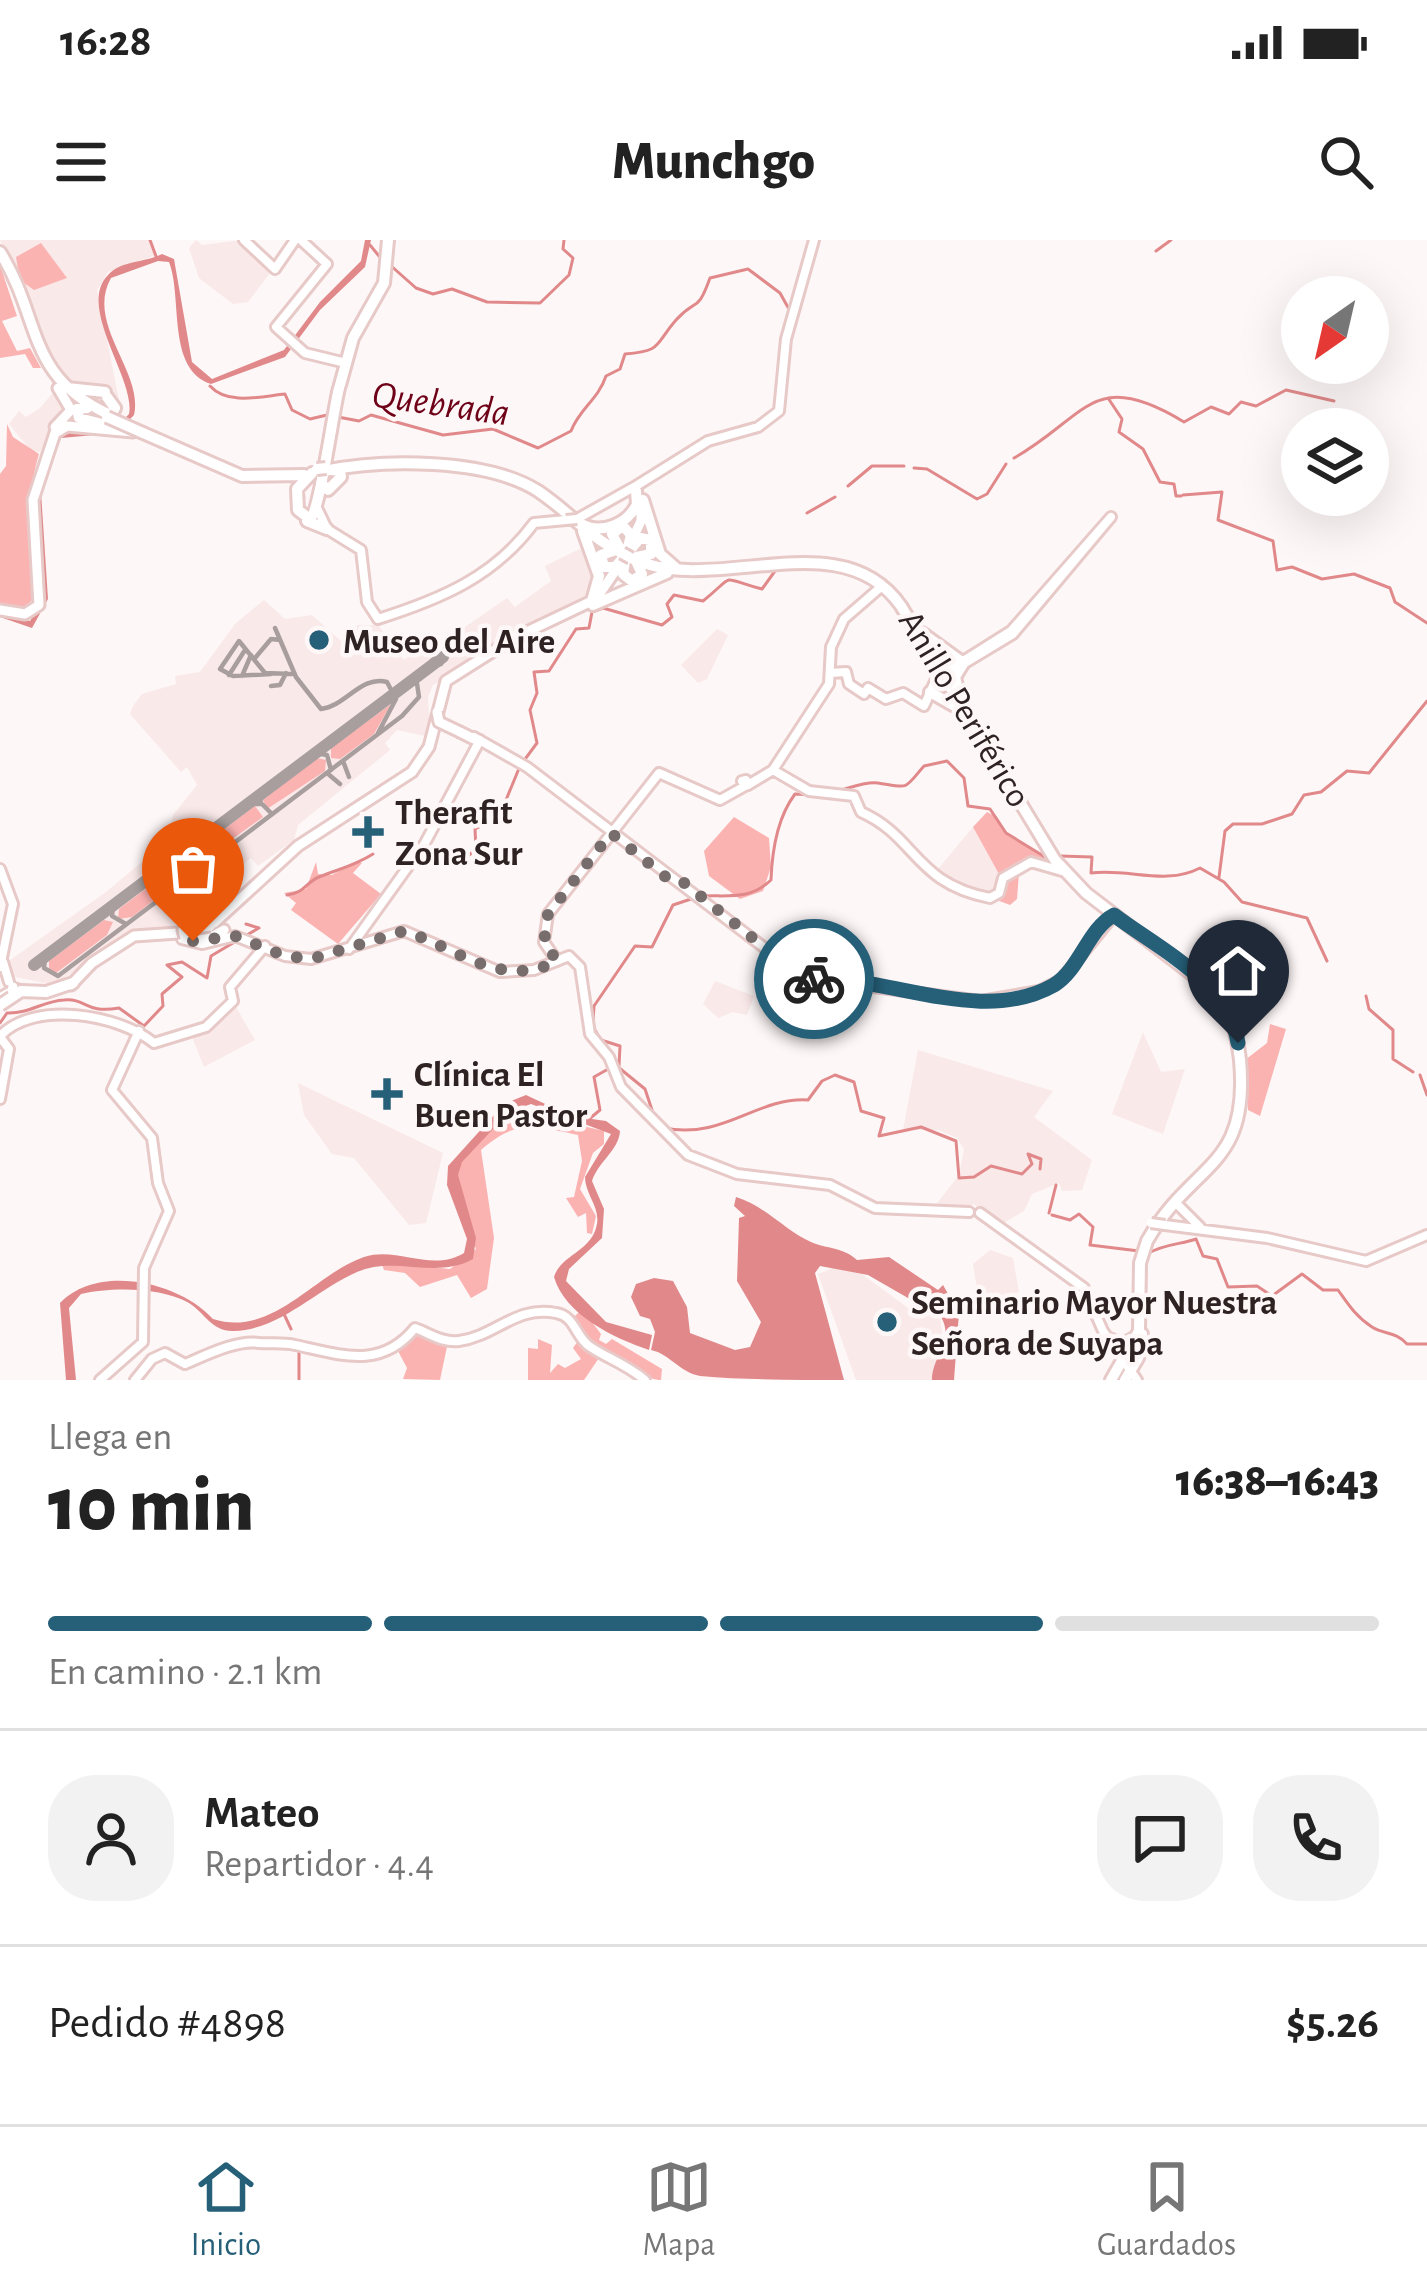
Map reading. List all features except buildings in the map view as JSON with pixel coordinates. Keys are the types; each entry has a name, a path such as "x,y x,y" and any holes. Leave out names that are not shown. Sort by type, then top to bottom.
{"highway":[{"path":"318,519 319,470 355,333 384,283 388,240"},
{"name":"Anillo Periférico","path":"0,255 24,298 42,358 59,385"},
{"name":"Anillo Periférico","path":"0,255 41,363 59,385 85,399 91,423 143,432 258,476 400,460 514,480 627,554 674,571 833,564 866,573 883,585 1069,873 1218,990 1237,1022 1246,1094 1239,1134 1173,1207 1143,1249 1138,1334 1123,1367"},
{"path":"108,395 115,405 110,422 91,423 76,412 85,399 108,395"},
{"name":"Anillo Periférico","path":"143,432 242,476 277,479 369,459 411,459 515,478 545,493 576,523"},
{"path":"328,441 328,454 334,461 369,459"},
{"path":"296,474 316,460 328,441"},
{"path":"258,476 319,470"},
{"path":"318,519 299,512 297,493 301,479 319,470"},
{"path":"277,479 293,487 297,513 318,519"},
{"path":"576,523 597,530 626,520 637,504 637,490"},
{"path":"592,603 674,571 660,554 637,490"},
{"path":"576,523 598,576 592,603"},
{"name":"Anillo Periférico","path":"674,571 850,560 895,592 944,678"},
{"path":"921,632 966,712"},
{"path":"944,678 955,684 966,712"},
{"name":"Anillo Periférico","path":"966,712 1053,863 1109,914 1215,992 1237,1035 1243,1095 1236,1132 1224,1153 1156,1232 1144,1263 1123,1367"},
{"path":"7,992 43,991 70,983"},
{"path":"1123,1367 1124,1344 1138,1334"}],"main road":[{"path":"59,385 71,407 91,423"},
{"path":"35,546 32,489 50,435 71,407"},
{"path":"50,435 91,423"},
{"path":"0,609 25,611 37,603 33,500 37,477 55,433 91,423"},
{"path":"478,740 440,722 438,716 458,677 608,591 643,520 637,490"},
{"path":"7,992 53,994 128,939 148,932 210,932 285,857 413,773 430,750 445,685 514,638 592,603"},
{"path":"70,983 126,937 158,930 210,932 286,859 329,827"},
{"path":"7,992 43,991"}],"street":[{"path":"244,240 275,269 298,240 327,264 276,327 302,351 346,363"},
{"path":"318,519 361,550 368,602 378,619 464,587 520,545 534,523 576,523 637,490 708,441 758,427 779,411 786,339 814,240"},
{"path":"830,673 846,672 849,684 864,694 868,688 886,699 944,678 1018,628 1112,517 1011,631 944,678"},
{"path":"557,961 544,942 548,914 659,773 720,800 773,770 826,689 830,647 844,619 883,585"},
{"path":"438,716 523,764 666,878 675,877 803,978 981,1001 1037,991 1060,978 1109,914"},
{"path":"158,930 202,923 210,932 311,959 349,949 425,843 478,740"},
{"path":"773,770 809,791 854,796 861,812 886,824 896,842 939,882 986,898 999,893 1003,878 1031,862 1053,863"},
{"path":"0,869 13,904 2,964 7,992"},
{"path":"358,940 404,931 496,971 534,970 569,956 578,962 590,1034 614,1068 621,1088 659,1131 698,1160 737,1174 830,1185 866,1204 975,1212 1084,1288 1123,1367"},
{"path":"0,1100 9,1047 0,1036 16,1020 58,1015 139,1030 154,1043 206,1027 233,1001 230,985 265,947"},
{"path":"100,1379 142,1343 144,1271 170,1210 158,1183 152,1138 112,1088 139,1030"},
{"path":"1200,1228 1173,1207 1151,1223 1267,1238 1366,1262 1427,1235"},
{"path":"135,1380 152,1359 165,1354 185,1364 259,1342 291,1344 327,1357 370,1358 404,1342 412,1329 459,1341 492,1330 512,1314 554,1312 571,1320 590,1346 614,1355 645,1380"}],"shaded area":[{"path":"0,240 149,240 155,256 108,272 97,290 119,400 116,416 56,376"},
{"path":"196,240 202,245 242,240 273,269 248,302 233,304 199,278 189,248"},
{"path":"365,240 371,240 365,267 320,310 285,357 211,384 187,364 169,262 158,261 111,278 105,313 131,382 134,415 117,433 61,438 41,492 48,599 32,628 0,617 0,612 30,621 44,598 36,502 57,436 113,425 129,414 129,400 99,305 100,289 108,275 162,254 174,259 192,362 212,379 284,350 320,302 361,261"},
{"path":"41,243 67,278 34,290 20,280 16,257"},
{"path":"0,265 17,316 2,321 17,351 30,348 41,368 33,368 25,354 0,358"},
{"path":"56,389 69,408 40,452 31,451 9,424 19,411 26,417 40,408"},
{"path":"7,424 13,437 39,454 30,508 34,598 24,608 0,603 0,474 6,466"},
{"path":"588,545 596,571 591,599 433,685 428,697 430,737 397,730 385,743 390,750 298,825 294,840 258,866 251,858 235,870 230,876 238,886 221,901 210,924 135,929 54,985 10,976 6,963 106,892 168,840 173,815 197,785 187,767 181,772 130,714 133,706 142,694 176,684 175,676 200,672 235,624 264,600 285,619 312,615 342,642 356,634 357,625 378,625 404,660 430,642 449,638 507,598 515,607 551,581 545,566"},
{"path":"717,629 728,635 707,679 698,683 681,665"},
{"path":"391,704 374,734 340,759 331,758 331,748"},
{"path":"317,758 326,760 325,771 267,809 263,800"},
{"path":"255,806 263,817 199,863 194,852"},
{"path":"987,812 997,817 1009,836 1053,863 1019,873 1017,899 1010,905 986,896 998,893 1000,876 973,827"},
{"path":"734,817 769,838 771,867 763,891 740,899 709,876 704,851"},
{"path":"973,827 1000,876 1000,890 986,896 933,875"},
{"path":"186,858 195,869 132,917 118,919 119,909"},
{"path":"357,861 362,863 353,873 381,894 338,944 291,910 296,903 284,893 306,889 316,862 318,874 332,875"},
{"path":"104,920 113,922 107,935 56,973 49,971 49,961"},
{"path":"715,981 754,996 747,1015 733,1012 718,1018 703,1004"},
{"path":"233,1002 255,1040 204,1067 191,1034"},
{"path":"1270,1024 1286,1029 1260,1116 1248,1110 1245,1060 1267,1043"},
{"path":"1143,1032 1161,1072 1185,1069 1163,1134 1112,1114"},
{"path":"918,1050 1053,1091 1034,1117 1092,1160 1082,1190 1062,1191 1059,1183 1032,1194 1024,1211 999,1226 974,1204 967,1209 935,1206 959,1175 964,1149 957,1138 938,1130 903,1130"},
{"path":"298,1083 443,1153 426,1223 409,1225 354,1158 332,1154 304,1115"},
{"path":"526,1095 571,1116 606,1121 620,1131 592,1181 604,1209 602,1238 569,1269 566,1281 606,1322 652,1335 649,1350 606,1332 580,1314 554,1277 594,1233 597,1218 585,1177 611,1134 531,1104 509,1112 462,1162 458,1175 476,1238 473,1259 444,1268 371,1267 267,1324 234,1331 220,1328 189,1303 164,1294 107,1290 81,1294 69,1308 76,1380 66,1380 60,1303 95,1283 138,1282 160,1287 181,1295 213,1319 235,1322 274,1312 364,1257 377,1254 439,1261 464,1253 467,1239 447,1185 448,1166 504,1104"},
{"path":"546,1110 562,1121 604,1131 604,1144 593,1153 580,1189 596,1216 592,1234 587,1233 586,1213 578,1217 566,1198 574,1197 582,1161 578,1135 527,1127 506,1133 481,1150 494,1238 487,1289 471,1298 457,1275 420,1287 405,1273 384,1270 381,1262 450,1269 476,1249 453,1188 462,1156 513,1111"},
{"path":"736,1197 811,1242 857,1260 889,1257 938,1290 943,1285 959,1313 954,1380 932,1380 945,1334 941,1317 868,1275 820,1266 815,1273 844,1380 700,1376 651,1350 655,1332 631,1297 636,1284 654,1278 673,1281 687,1307 690,1333 735,1350 750,1347 761,1322 737,1281 739,1218 745,1216 734,1206"},
{"path":"990,1250 1013,1258 1019,1292 971,1315 978,1295 973,1264"},
{"name":"Seminario Mayor Nuestra Señora de Suyapa","path":"833,1268 862,1274 908,1308 940,1317 944,1348 932,1380 856,1380 818,1274"},
{"path":"582,1309 601,1334 599,1340 606,1344 612,1339 662,1369 661,1380 626,1365 588,1336 572,1319"},
{"path":"416,1331 448,1342 440,1380 403,1379 407,1368 397,1349"},
{"path":"580,1338 603,1352 584,1380 528,1380 528,1348 538,1349 538,1339 552,1345 550,1373 558,1364 565,1368 581,1359 573,1348"}],"waterway":[{"name":"Quebrada","path":"150,240 157,259"},
{"name":"Quebrada","path":"390,265 416,288 433,294 452,289 487,302 540,303 569,275 573,258 563,249 564,240"},
{"name":"Quebrada","path":"1156,251 1171,240"},
{"name":"Quebrada","path":"370,245 383,261"},
{"name":"Quebrada","path":"338,417 359,421 371,415 443,435 493,429 538,448 571,431 606,376 620,369 625,354 656,345 699,301 710,278 748,269 780,293 790,311"},
{"name":"Quebrada","path":"210,386 236,398 285,394 292,410 310,419 327,415"},
{"name":"Quebrada","path":"1014,458 1076,414 1109,398 1129,398 1184,422 1211,407 1229,414 1241,402 1256,406 1286,390 1334,401"},
{"path":"1108,398 1122,419 1119,432 1143,449 1160,482 1174,484 1176,496 1181,496"},
{"path":"914,468 927,469 977,499 987,494 1006,464"},
{"path":"848,486 872,466 904,466"},
{"path":"1183,495 1222,492 1218,520 1273,541 1277,570 1292,567 1322,579 1354,574 1390,588 1395,602 1427,623"},
{"path":"807,513 835,497"},
{"path":"433,855 461,862 476,849 475,829 499,817 520,766 537,743 530,710 537,693 534,672 549,671 576,629 589,628 592,612 603,608 662,625 672,617 667,604 674,595 703,601 729,580 762,589 775,571"},
{"path":"1219,877 1225,831 1233,824 1262,824 1292,814 1304,795 1321,792 1347,771 1369,773 1427,701"},
{"path":"838,791 868,783 906,785 924,766 947,761 964,778 968,806 990,809 1006,833 1050,860"},
{"path":"703,896 748,894 771,880 777,836 789,803 795,794 815,795"},
{"path":"287,895 373,854"},
{"path":"1060,856 1092,857 1091,873 1174,876 1200,868 1224,882 1242,902 1307,918 1327,961"},
{"path":"593,1022 594,1006 635,946 652,947 673,905 694,898"},
{"path":"245,936 259,928 246,924"},
{"path":"0,1023 7,1013 72,1000 99,1009 119,1008 144,1026 163,1006 162,994 182,977 167,965 182,962 207,978 211,956 238,940"},
{"path":"1366,996 1369,1009 1393,1030 1393,1059 1413,1072"},
{"path":"593,1027 601,1040 620,1046 619,1066"},
{"path":"618,1067 645,1089 654,1116"},
{"path":"588,1120 600,1110 594,1077 610,1068"},
{"path":"664,1128 704,1128 772,1105 808,1100 822,1081 835,1075 854,1082 861,1111 884,1118 879,1136 921,1127 956,1141 959,1178 974,1177 991,1166 1022,1174 1032,1164 1028,1154 1041,1159 1040,1169"},
{"path":"1420,1075 1427,1095"},
{"path":"1049,1213 1056,1185"},
{"path":"1052,1215 1070,1220 1079,1214 1093,1227 1090,1245 1139,1251"},
{"path":"1149,1253 1196,1239 1203,1256 1217,1259 1228,1287 1257,1286 1272,1296 1302,1274 1323,1290 1338,1290 1372,1327 1407,1344 1427,1344"},
{"path":"284,1314 291,1329"},
{"path":"299,1347 299,1380"}],"taxiway":[{"path":"275,628 296,677 321,709 369,683 387,682 396,699 378,733"},
{"path":"255,658 271,639 280,640"},
{"path":"271,674 233,676 220,669 239,641 265,673 292,674"},
{"path":"229,675 245,650"},
{"path":"422,672 438,654 441,664 432,665"},
{"path":"242,676 251,655"},
{"path":"271,686 280,685 286,673"},
{"path":"45,956 44,968 58,976 402,716 419,697 416,677"},
{"path":"315,753 327,755 331,770"},
{"path":"343,761 349,777"},
{"path":"327,773 340,784"},
{"path":"263,792 260,802 272,814"},
{"path":"248,804 261,804"},
{"path":"193,845 191,855 203,866"},
{"path":"181,854 192,857"},
{"path":"113,906 112,916 126,924"}],"runway":[{"path":"34,965 443,657"}],"way so far":[{"path":"193,941 235,936 285,956 311,959 340,953 386,932 404,931 492,970 534,970 557,961 544,942 548,914 611,833 667,878 678,878 800,976 814,979"}],"place":[{"name":"Museo del Aire","path":"319,640"},
{"name":"Therafit Zona Sur","path":"368,832"},
{"name":"Clínica El Buen Pastor","path":"387,1094"},
{"name":"Seminario Mayor Nuestra Señora de Suyapa","path":"887,1322"}],"route":[{"path":"814,979 981,1001 1040,991 1061,980 1108,916 1114,915 1215,992 1234,1023 1238,1043"}]}
